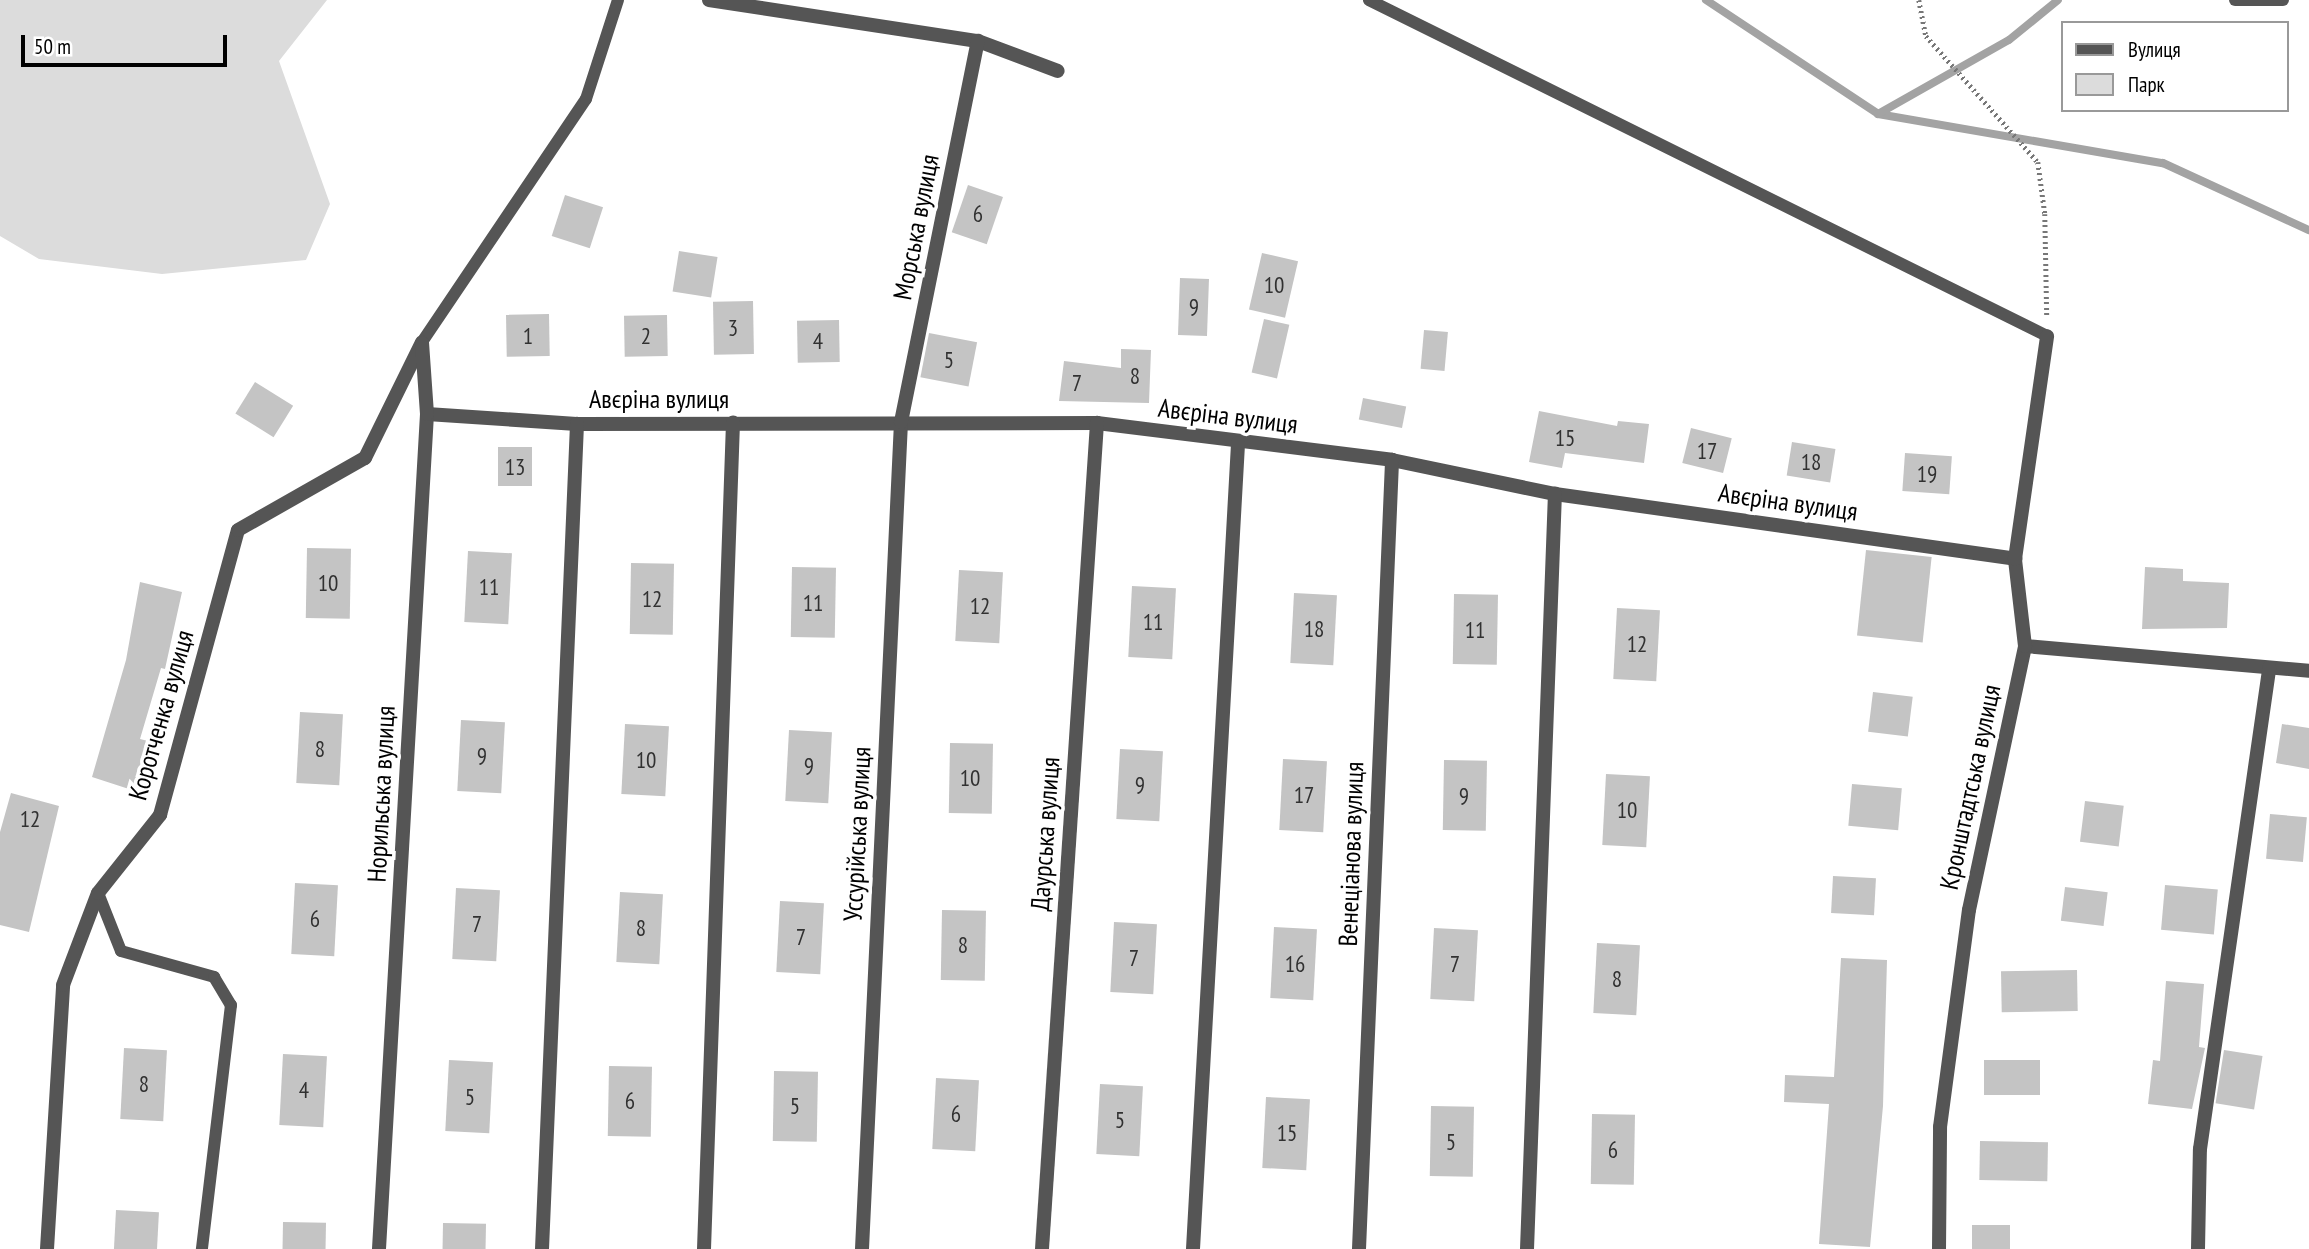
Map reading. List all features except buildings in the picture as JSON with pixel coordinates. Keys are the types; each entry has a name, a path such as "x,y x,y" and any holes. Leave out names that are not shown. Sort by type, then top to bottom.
{"street":[{"path":"709,0 978,41 1058,71"},
{"name":"Морська вулиця","path":"901,422 978,41"},
{"name":"Кронштадтська вулиця","path":"1939,1249 1940,1127 1969,910 2025,646 2014,559 2047,336"},
{"name":"Норильська вулиця","path":"379,1249 427,414 422,342"},
{"name":"Коротченка вулиця","path":"47,1249 63,985 98,893 160,815 238,530 365,458 422,342"},
{"name":"Авєріна вулиця","path":"427,414 577,424 1097,423 1238,443 1392,460 1555,494 2014,559"},
{"name":"Уссурійська вулиця","path":"862,1249 901,422"},
{"path":"705,1249 733,423"},
{"name":"Даурська вулиця","path":"1042,1249 1097,423"},
{"path":"542,1249 577,424"},
{"path":"1193,1249 1238,443"},
{"name":"Венеціанова вулиця","path":"1359,1249 1392,460"},
{"path":"1527,1249 1555,494"},
{"path":"2025,646 2309,671"},
{"path":"2198,1249 2200,1149 2269,668"}],"lane":[{"path":"422,342 586,99 618,0"},
{"path":"1369,0 2047,336"},
{"path":"2235,0 2283,0"},
{"path":"98,893 121,951 214,977 231,1005 202,1249"}],"path":[{"path":"1919,0 1926,36 2038,162 2045,214 2047,336"}],"green space":[{"path":"0,0 327,0 279,61 330,204 306,260 162,274 39,259 0,236"}],"waterway":[{"path":"1706,0 1878,114 2163,163 2309,230"},
{"path":"1878,114 2009,40 2058,0"}]}
